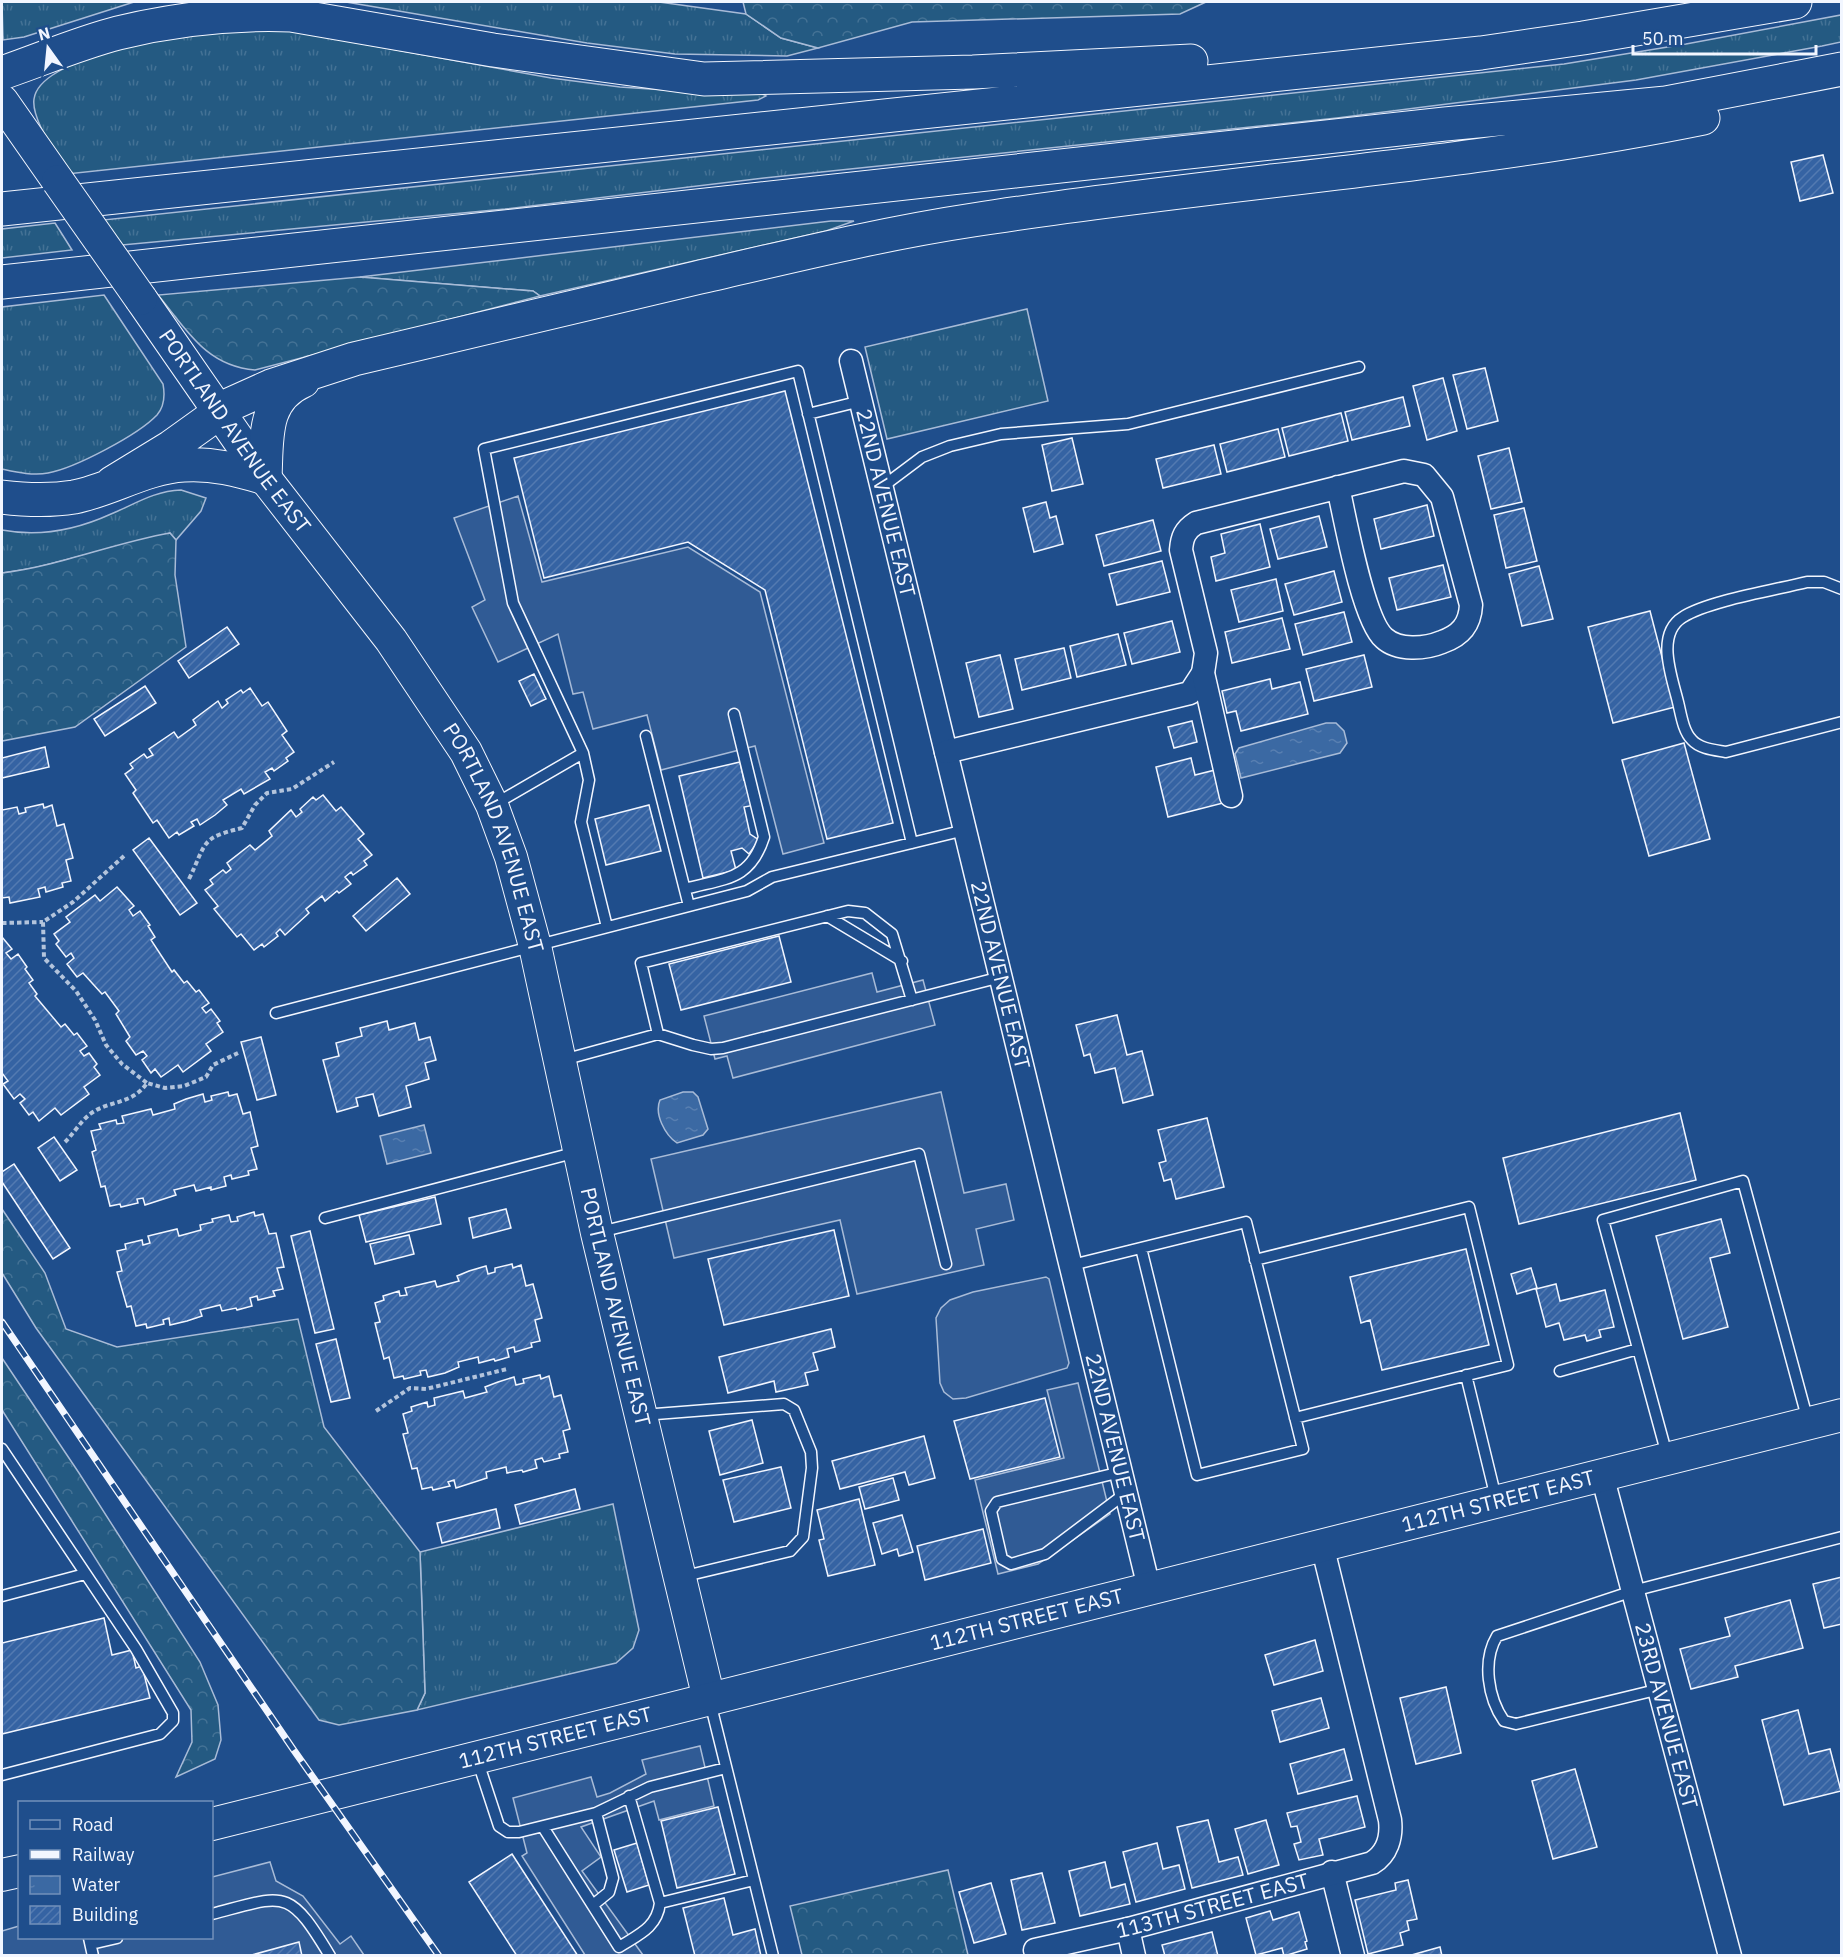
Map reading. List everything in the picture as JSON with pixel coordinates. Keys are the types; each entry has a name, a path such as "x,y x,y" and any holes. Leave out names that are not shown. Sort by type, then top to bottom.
{"highway":[{"path":"2,209 1481,52 1583,38 1795,2"},
{"path":"2,73 117,33 190,19 257,14 291,15 493,50 704,79 1481,52"},
{"path":"2,282 1433,125 1666,103 1842,71"},
{"path":"112,483 171,447 220,411 271,386 354,359 818,250 968,220 1134,196 1463,156 1640,130 1733,111 1842,71"},
{"path":"2,497 33,500 76,496 112,483 184,465 219,466 265,478 267,426 272,410 280,397 291,387 354,359"}],"main road":[{"name":"PORTLAND AVENUE EAST","path":"2,101 265,478 404,660 466,752 492,805 511,857 535,946 597,1233 643,1415 710,1699"},
{"name":"112TH STREET EAST","path":"213,1824 1842,1415"},
{"path":"2,1875 18,1871"}],"street":[{"name":"22ND AVENUE EAST","path":"851,361 1149,1588"},
{"path":"1231,796 1203,673 1206,653 1181,550 1182,539 1187,529 1196,523 1338,487 1404,471 1415,472 1432,482 1442,497 1471,605 1470,616 1462,630 1434,645 1405,646 1383,637 1369,611 1338,487"},
{"path":"946,752 1190,693 1203,673"},
{"name":"23RD AVENUE EAST","path":"1602,1475 1730,1956"},
{"name":"113TH STREET EAST","path":"1035,1950 1128,1929 1372,1863 1384,1851 1390,1840 1390,1820 1322,1545"},
{"path":"1332,1872 1353,1956"},
{"path":"1128,1929 1134,1956"}],"lane":[{"path":"882,487 922,457 950,446 1009,433 1128,424 1359,367"},
{"path":"607,927 581,822 589,780 583,753 513,603 484,450 798,371 912,843"},
{"path":"808,414 861,401"},
{"path":"1842,589 1824,582 1807,582 1700,610 1682,617 1671,628 1668,652 1685,729 1692,741 1707,749 1726,752 1842,722"},
{"path":"685,889 739,875 758,856 764,837 734,714"},
{"path":"646,736 689,906"},
{"path":"492,805 583,753"},
{"path":"276,1013 747,891 772,877 965,830"},
{"path":"658,1034 641,963 848,911 866,913 892,934 912,1000"},
{"path":"827,916 902,961"},
{"path":"560,1060 658,1034 693,1045 723,1048 1001,977"},
{"path":"325,1218 579,1151"},
{"path":"597,1233 919,1154 946,1264"},
{"path":"1668,1459 1603,1220 1743,1181 1809,1424"},
{"path":"1255,1260 1469,1207 1509,1365 1295,1418"},
{"path":"1072,1265 1246,1222 1303,1449 1197,1475 1141,1248"},
{"path":"1560,1371 1638,1349"},
{"path":"1466,1375 1497,1502"},
{"path":"643,1415 784,1404 794,1410 811,1452 812,1468 803,1538 798,1546 790,1551 681,1577"},
{"path":"2,1449 135,1648 173,1713 173,1721 168,1729 160,1734 2,1775"},
{"path":"1124,1483 1045,1554 1011,1564 1002,1559 991,1512 997,1502 1124,1483"},
{"path":"1660,1689 1516,1724 1504,1721 1496,1709 1488,1665 1489,1650 1497,1636 1633,1591 1842,1537"},
{"path":"2,1596 85,1574"},
{"path":"710,1699 773,1956"},
{"path":"477,1759 499,1826 508,1832 543,1827 596,1813 650,1787 726,1768"},
{"path":"543,1827 619,1947 648,1929 656,1919 660,1903 629,1796"},
{"path":"593,1905 609,1892 613,1878 596,1813"},
{"path":"660,1903 754,1880"},
{"path":"213,1914 271,1899 291,1903 304,1916 330,1956"},
{"path":"93,1956 90,1941 108,1939"}],"path":[{"path":"189,879 207,839 219,833 242,828 255,805 267,793 292,789 334,762"},
{"path":"2,923 43,922 73,902 124,856"},
{"path":"43,922 44,958 76,991 96,1020 106,1045 122,1064 147,1083 165,1088 184,1086 206,1077 213,1065 238,1053"},
{"path":"65,1142 91,1114 128,1101 140,1093 147,1083"},
{"path":"376,1412 410,1388 426,1389 507,1369"}],"green space":[{"path":"2,2 134,2 24,37 3,40"},
{"path":"346,2 659,2 746,14 781,38 818,48 787,56 675,54 587,43"},
{"path":"743,2 1206,2 1180,14 912,22 818,48 781,38 746,14"},
{"path":"1841,15 1841,42 1822,46 1636,80 1337,118 764,178 505,209 122,245 103,220 1564,64"},
{"path":"231,29 292,31 551,78 620,87 695,92 760,92 766,96 758,100 67,174 36,116 34,99 43,83 62,70 89,58 154,41"},
{"path":"831,221 854,221 826,231 540,296 533,291 360,277"},
{"path":"55,223 72,250 2,258 2,229"},
{"path":"360,277 533,291 540,296 255,370 223,362 210,354 189,333 158,295"},
{"path":"104,295 163,384 164,400 160,412 136,432 74,465 36,474 2,469 2,307"},
{"path":"1027,309 1048,401 887,439 865,347"},
{"path":"181,490 206,498 201,511 176,540 170,533 34,568 2,573 2,530 30,533 71,528 98,520 153,495"},
{"path":"170,533 176,540 175,575 186,647 75,727 2,741 2,573 44,565"},
{"path":"2,1209 45,1273 66,1329 117,1347 298,1319 324,1427 420,1552 425,1693 417,1710 339,1725 319,1720 36,1328 2,1273"},
{"path":"2,1358 200,1662 218,1705 221,1740 215,1759 176,1777 192,1742 191,1710 2,1410"},
{"path":"613,1504 639,1630 633,1648 616,1663 417,1710 425,1693 420,1552"},
{"path":"948,1870 968,1955 802,1955 790,1906"}],"shaded area":[{"path":"518,496 542,582 688,547 760,592 824,843 783,854 755,746 661,770 647,715 593,729 583,692 573,694 558,634 498,662 472,607 485,600 454,518"},
{"path":"872,973 877,992 923,980 935,1025 733,1078 727,1056 715,1059 704,1016"},
{"path":"941,1092 964,1193 1006,1184 1014,1220 976,1229 984,1265 857,1294 840,1220 674,1258 651,1159"},
{"path":"1046,1277 1049,1279 1069,1363 1067,1368 966,1398 953,1399 944,1392 940,1383 936,1318 941,1308 950,1300 973,1292"},
{"path":"1078,1383 1110,1514 1038,1564 998,1574 975,1480 1064,1458 1047,1390"},
{"path":"700,1746 714,1806 659,1820 654,1801 581,1827 601,1857 582,1871 643,1955 585,1955 522,1856 527,1853 513,1798 591,1777 597,1797 610,1793 646,1774 642,1760"},
{"path":"270,1862 276,1881 303,1896 340,1944 351,1936 364,1955 2,1956 2,1931 18,1926 18,1939 213,1939 213,1877"}],"water":[{"path":"1326,723 1336,723 1344,731 1347,743 1340,753 1241,778 1235,754 1239,748"},
{"path":"683,1092 693,1092 698,1097 708,1129 703,1135 677,1143 668,1135 658,1112 660,1100"},
{"path":"424,1125 431,1153 387,1164 380,1136"}],"building":[{"path":"1823,155 1833,193 1800,201 1791,162"},
{"path":"1485,368 1498,421 1467,429 1453,375"},
{"path":"1443,378 1457,431 1427,440 1413,386"},
{"path":"785,391 893,823 827,839 765,590 688,542 544,578 514,458"},
{"path":"1403,397 1410,426 1352,440 1345,412"},
{"path":"1341,413 1348,441 1289,456 1282,428"},
{"path":"1278,429 1285,457 1227,472 1220,444"},
{"path":"1072,438 1083,484 1052,491 1042,445"},
{"path":"1214,445 1221,474 1163,488 1156,459"},
{"path":"1509,448 1522,502 1491,509 1478,456"},
{"path":"1046,502 1050,518 1056,516 1063,544 1034,552 1023,508"},
{"path":"1427,505 1434,536 1381,549 1374,519"},
{"path":"1524,508 1537,561 1506,568 1494,515"},
{"path":"1319,516 1327,547 1278,559 1270,529"},
{"path":"1153,520 1161,551 1104,566 1096,535"},
{"path":"1260,524 1270,567 1216,581 1211,557 1225,553 1221,534"},
{"path":"1162,561 1170,592 1117,605 1109,574"},
{"path":"1443,565 1451,597 1397,610 1389,578"},
{"path":"1539,566 1553,619 1522,626 1509,574"},
{"path":"1334,571 1342,602 1294,615 1285,584"},
{"path":"1276,579 1283,611 1239,622 1231,590"},
{"path":"1650,611 1675,707 1613,723 1588,627"},
{"path":"1344,612 1352,642 1303,655 1295,624"},
{"path":"1282,618 1290,649 1232,663 1225,632"},
{"path":"1172,621 1180,652 1132,664 1124,633"},
{"path":"227,627 239,644 189,678 178,661"},
{"path":"1118,634 1126,665 1077,677 1070,646"},
{"path":"1064,648 1071,678 1022,690 1015,659"},
{"path":"1000,655 1013,709 979,717 966,663"},
{"path":"1364,655 1372,687 1314,701 1306,669"},
{"path":"534,674 546,699 531,706 519,681"},
{"path":"1270,679 1272,689 1300,682 1308,714 1241,731 1236,711 1227,713 1222,691"},
{"path":"145,686 156,703 105,736 94,719"},
{"path":"250,688 262,706 268,702 287,731 282,735 294,752 286,758 288,761 274,771 272,768 265,772 270,779 244,794 241,789 223,800 227,805 215,815 200,825 197,819 191,822 194,826 179,835 177,832 169,838 157,820 153,823 133,793 136,790 125,774 133,768 130,764 144,754 147,758 153,755 149,749 174,732 178,738 196,725 193,720 218,701 222,708 228,703 226,700 241,690 243,693"},
{"path":"1192,721 1197,742 1174,748 1168,727"},
{"path":"1684,743 1710,839 1649,856 1622,760"},
{"path":"45,747 49,767 2,778 2,758"},
{"path":"1191,758 1195,775 1219,769 1227,802 1168,817 1156,767"},
{"path":"740,762 744,780 749,779 755,805 744,807 750,834 759,840 749,854 742,848 731,851 736,870 703,878 679,776"},
{"path":"323,795 336,811 341,807 364,834 358,839 372,855 364,861 367,865 353,875 351,872 345,877 351,884 339,893 337,891 325,901 322,896 306,909 309,913 285,935 280,929 276,933 278,936 264,947 262,944 254,950 241,934 237,937 214,909 218,906 205,890 213,884 210,880 223,870 226,873 231,869 227,863 250,845 255,850 272,836 269,831 291,810 296,817 302,812 300,809 313,797 316,800"},
{"path":"43,804 44,808 52,805 57,826 64,824 73,858 66,860 71,881 62,883 63,887 46,892 45,887 38,889 40,897 10,903 9,897 2,898 2,810 17,807 19,814 26,812 25,808"},
{"path":"649,805 661,851 606,865 595,819"},
{"path":"149,838 197,903 180,915 133,850"},
{"path":"397,878 410,894 366,931 353,916"},
{"path":"117,887 134,906 129,910 133,916 140,911 150,925 148,926 155,937 151,940 172,972 174,970 184,983 187,981 196,992 199,990 209,1003 202,1008 206,1013 211,1009 220,1021 217,1023 223,1032 206,1044 211,1051 183,1072 178,1065 161,1077 155,1069 151,1073 142,1060 147,1056 143,1051 136,1055 126,1041 130,1037 116,1014 119,1011 105,992 102,994 83,973 77,977 67,964 74,958 71,953 66,957 56,944 59,941 54,934 70,922 66,917 95,895 100,901"},
{"path":"779,936 791,982 681,1010 669,964"},
{"path":"2,937 12,949 6,953 11,959 18,954 27,967 25,969 33,980 29,983 37,994 35,996 61,1027 65,1024 74,1035 77,1033 87,1046 80,1051 84,1056 89,1053 97,1064 94,1067 100,1075 84,1087 89,1094 61,1115 55,1108 39,1121 33,1112 29,1115 20,1103 25,1099 20,1094 14,1099 3,1084 8,1081 2,1073"},
{"path":"1117,1015 1127,1055 1142,1051 1153,1095 1123,1103 1115,1068 1095,1073 1090,1054 1084,1056 1076,1025"},
{"path":"387,1021 389,1030 415,1023 419,1040 430,1037 436,1060 425,1063 429,1079 406,1086 411,1107 379,1116 373,1094 356,1098 358,1106 337,1112 323,1060 339,1056 336,1043 362,1036 360,1028"},
{"path":"261,1037 276,1095 257,1100 241,1042"},
{"path":"228,1092 229,1096 237,1094 243,1114 250,1112 258,1146 251,1148 257,1169 248,1171 249,1175 232,1179 231,1175 224,1177 226,1186 211,1190 211,1187 196,1191 194,1185 174,1190 176,1195 145,1205 143,1198 137,1199 138,1203 121,1207 120,1204 110,1206 105,1186 101,1187 92,1152 96,1150 91,1131 101,1129 99,1124 116,1120 117,1124 124,1123 122,1116 151,1109 153,1115 175,1109 174,1104 186,1099 203,1094 205,1102 212,1100 211,1096"},
{"path":"1680,1113 1696,1180 1519,1224 1503,1158"},
{"path":"1207,1118 1224,1187 1176,1199 1171,1179 1164,1181 1159,1163 1166,1161 1158,1130"},
{"path":"54,1137 77,1170 60,1181 38,1148"},
{"path":"14,1164 70,1248 53,1259 2,1182 2,1172"},
{"path":"435,1197 441,1224 366,1242 359,1215"},
{"path":"506,1209 511,1228 473,1238 469,1218"},
{"path":"254,1212 255,1216 263,1214 269,1234 276,1233 284,1267 277,1268 283,1289 273,1291 275,1296 258,1300 257,1296 250,1298 252,1306 237,1310 236,1308 222,1311 220,1305 200,1310 202,1316 187,1321 170,1325 169,1318 163,1320 164,1324 147,1328 146,1324 136,1326 131,1306 127,1307 117,1272 122,1271 117,1251 126,1249 125,1244 142,1240 143,1245 150,1243 148,1236 177,1229 179,1236 201,1230 200,1225 213,1222 212,1219 229,1215 231,1222 238,1221 237,1217"},
{"path":"1721,1219 1730,1253 1710,1258 1728,1327 1683,1339 1656,1236"},
{"path":"834,1230 849,1296 724,1325 708,1259"},
{"path":"310,1231 334,1329 315,1333 291,1236"},
{"path":"409,1235 414,1254 375,1264 370,1244"},
{"path":"1466,1249 1489,1345 1382,1370 1370,1320 1361,1323 1350,1277"},
{"path":"512,1264 513,1268 521,1265 526,1286 533,1284 542,1318 535,1320 540,1341 531,1343 532,1347 515,1352 514,1347 507,1349 509,1357 495,1361 494,1359 479,1363 478,1357 458,1362 459,1367 445,1373 428,1377 426,1370 420,1371 421,1375 404,1379 403,1376 394,1378 389,1357 384,1359 375,1323 380,1322 375,1303 384,1300 383,1296 399,1291 400,1296 407,1295 405,1288 435,1281 437,1287 459,1281 457,1276 469,1271 486,1266 488,1274 495,1272 495,1268"},
{"path":"1531,1268 1537,1288 1517,1294 1511,1274"},
{"path":"1556,1284 1560,1301 1605,1290 1614,1327 1599,1330 1601,1337 1587,1341 1585,1335 1564,1340 1559,1323 1546,1327 1536,1289"},
{"path":"831,1329 835,1347 813,1353 818,1370 805,1373 808,1385 776,1392 774,1381 728,1393 719,1357"},
{"path":"336,1339 350,1398 331,1402 316,1344"},
{"path":"540,1375 541,1379 549,1376 554,1397 561,1395 570,1429 563,1431 568,1452 559,1454 560,1458 544,1462 542,1458 535,1460 537,1468 523,1472 522,1470 507,1473 506,1467 486,1472 487,1478 456,1488 454,1480 448,1482 450,1486 433,1490 432,1487 422,1489 417,1468 412,1469 403,1434 408,1433 403,1414 412,1411 411,1407 427,1402 428,1407 435,1405 434,1398 463,1391 465,1398 487,1392 485,1387 514,1377 516,1385 524,1383 523,1379"},
{"path":"1045,1398 1060,1457 970,1479 954,1421"},
{"path":"752,1420 763,1463 720,1475 709,1431"},
{"path":"924,1436 935,1478 909,1485 905,1472 840,1489 832,1461"},
{"path":"781,1467 791,1508 734,1522 723,1480"},
{"path":"893,1478 899,1500 865,1509 859,1487"},
{"path":"575,1489 580,1509 520,1524 515,1505"},
{"path":"859,1499 875,1565 828,1576 819,1540 824,1539 817,1510"},
{"path":"496,1509 500,1528 442,1543 437,1523"},
{"path":"902,1515 913,1552 899,1556 897,1549 882,1554 873,1523"},
{"path":"983,1529 991,1563 925,1580 917,1546"},
{"path":"1842,1577 1842,1624 1824,1628 1813,1584"},
{"path":"1790,1600 1803,1648 1735,1666 1738,1677 1691,1689 1680,1649 1730,1636 1725,1618"},
{"path":"104,1618 112,1655 132,1650 136,1668 142,1666 150,1698 2,1734 2,1643"},
{"path":"1315,1640 1323,1671 1274,1685 1265,1655"},
{"path":"1446,1687 1461,1753 1416,1764 1400,1698"},
{"path":"1321,1698 1329,1728 1280,1742 1272,1711"},
{"path":"1798,1710 1809,1754 1830,1749 1841,1791 1784,1805 1762,1720"},
{"path":"1344,1749 1352,1780 1298,1794 1290,1764"},
{"path":"1575,1769 1597,1847 1553,1859 1532,1781"},
{"path":"1357,1796 1365,1827 1319,1839 1323,1855 1299,1860 1294,1844 1301,1842 1297,1826 1291,1827 1287,1813"},
{"path":"718,1807 735,1874 677,1888 661,1821"},
{"path":"1208,1820 1219,1862 1238,1857 1243,1875 1192,1888 1177,1827"},
{"path":"1266,1820 1279,1865 1248,1874 1235,1829"},
{"path":"637,1843 649,1885 627,1892 614,1850"},
{"path":"1157,1843 1163,1869 1179,1865 1185,1889 1136,1902 1123,1852"},
{"path":"512,1854 578,1956 517,1956 469,1882"},
{"path":"1105,1862 1111,1888 1125,1884 1130,1904 1080,1916 1069,1871"},
{"path":"1042,1873 1055,1923 1022,1930 1011,1880"},
{"path":"1408,1880 1417,1919 1407,1921 1409,1930 1400,1933 1403,1945 1368,1954 1355,1900 1396,1890 1395,1883"},
{"path":"991,1883 1006,1934 974,1943 959,1892"},
{"path":"724,1898 733,1935 755,1929 761,1956 695,1956 683,1908"},
{"path":"1270,1911 1273,1920 1299,1912 1307,1949 1284,1956 1282,1948 1256,1955 1246,1918"},
{"path":"1212,1932 1218,1956 1165,1956 1162,1945"},
{"path":"299,1942 302,1956 248,1956"},
{"path":"1440,1947 1442,1956 1408,1956"}],"railway":[{"path":"2,1322 293,1749 439,1956"}]}
